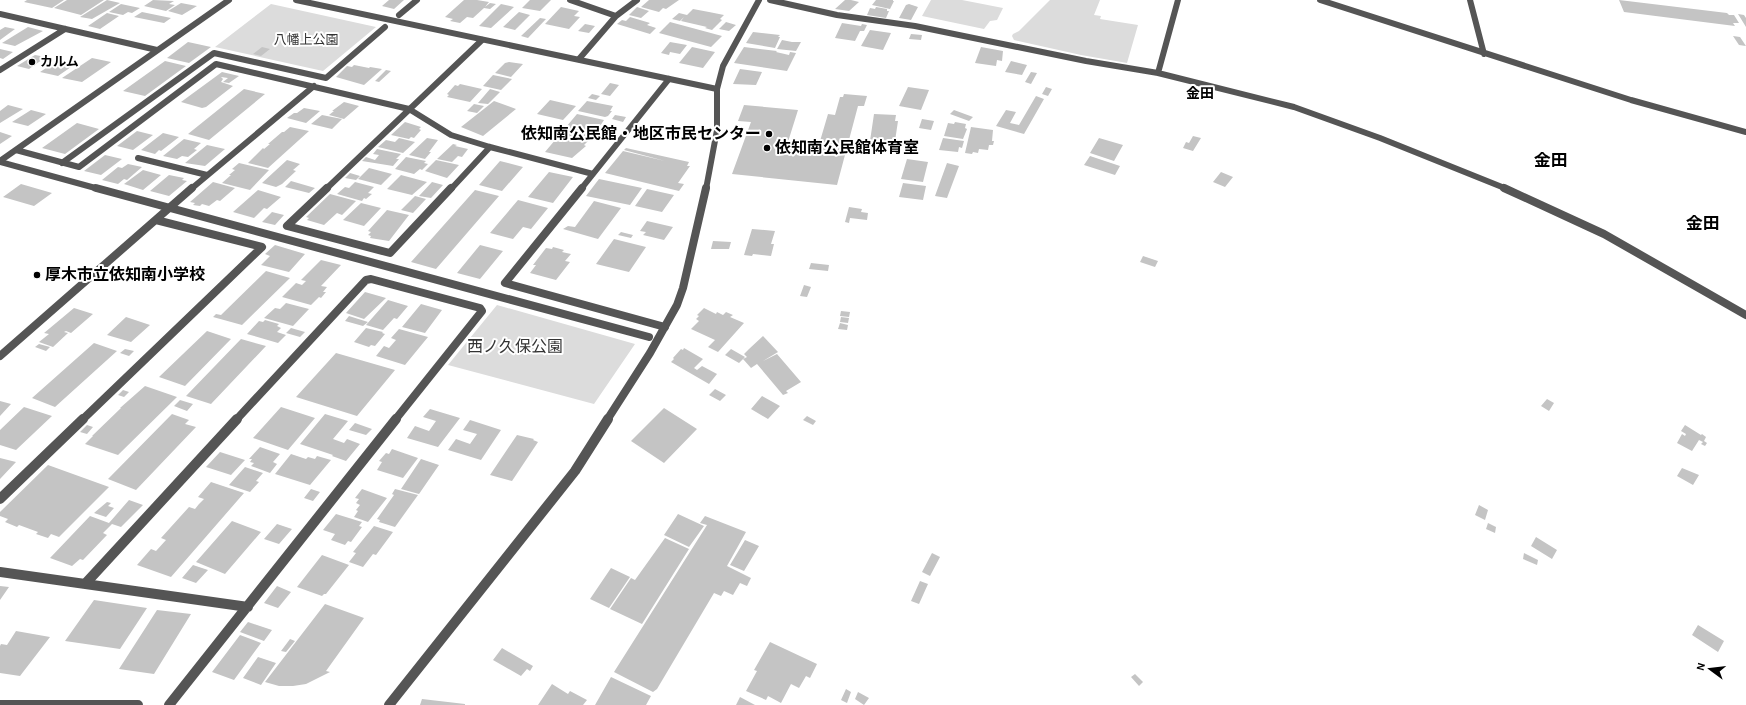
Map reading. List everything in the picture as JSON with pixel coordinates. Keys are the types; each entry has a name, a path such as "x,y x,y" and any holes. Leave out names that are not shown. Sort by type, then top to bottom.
{"street":[{"path":"0,161 229,0"},
{"path":"296,0 717,89"},
{"path":"399,15 417,0"},
{"path":"570,0 616,16"},
{"path":"579,60 616,16 637,0"},
{"path":"389,705 575,471 616,409 677,305 683,288 700,219 717,130 717,89 723,66 759,0"},
{"path":"770,0 837,15 915,26 1086,61 1158,73 1294,107 1380,138 1522,195 1604,234 1746,315"},
{"path":"1158,73 1178,0"},
{"path":"1320,0 1484,54 1631,100 1746,132"},
{"path":"1470,0 1484,54"},
{"path":"0,14 157,50"},
{"path":"62,163 214,53 326,78 386,27"},
{"path":"0,70 65,29"},
{"path":"482,40 287,226 390,253 490,147"},
{"path":"16,150 79,167 216,64 409,109 452,135 490,147 593,174"},
{"path":"665,327 505,283 669,79"},
{"path":"0,356 207,175 314,86"},
{"path":"138,158 207,175"},
{"path":"0,161 649,337"},
{"path":"0,499 262,247 156,220"},
{"path":"85,584 366,280 371,279 480,308 482,311 169,705"},
{"path":"0,572 248,607"},
{"path":"0,704 138,705"}],"green space":[{"path":"931,0 962,0 1003,8 997,20 990,21 984,29 922,16"},
{"path":"1050,0 1100,0 1094,15 1101,16 1100,19 1138,25 1127,63 1081,55 1014,40 1012,36 1013,34 1019,31"},
{"name":"八幡上公園","path":"271,4 376,27 323,71 215,47"},
{"name":"西ノ久保公園","path":"497,305 635,344 594,404 448,365"}],"building":[{"path":"27,0 64,0 52,8 24,2"},
{"path":"67,0 104,0 81,15 54,8"},
{"path":"107,0 120,3 92,19 80,17"},
{"path":"153,0 174,1 169,4 175,5 166,11 144,6"},
{"path":"389,0 404,0 394,9 382,6"},
{"path":"464,0 489,2 485,7 490,3 496,4 490,9 484,8 473,18 467,17 460,23 450,21 453,19 445,17"},
{"path":"530,0 551,0 540,11 522,8"},
{"path":"649,0 679,0 666,9 663,8 659,12 641,7"},
{"path":"845,0 859,2 849,11 835,9"},
{"path":"876,0 894,1 890,9 872,5"},
{"path":"1619,0 1727,13 1729,15 1734,15 1739,23 1733,23 1735,26 1624,12"},
{"path":"181,3 197,6 182,15 168,11"},
{"path":"121,4 140,8 132,13 128,12 123,15 109,12"},
{"path":"501,4 514,7 491,28 479,26"},
{"path":"909,4 918,7 911,20 899,18 906,5"},
{"path":"561,7 579,11 574,16 580,17 569,29 545,24"},
{"path":"637,7 649,11 641,18 629,15"},
{"path":"876,7 887,9 887,11 889,11 886,18 867,15 870,8 875,9"},
{"path":"693,9 724,15 720,19 722,20 712,30 705,28 707,27 681,21 684,17 680,21 672,19 679,13 687,15"},
{"path":"142,12 171,18 164,23 134,17"},
{"path":"519,12 530,15 515,30 503,27"},
{"path":"107,13 119,16 100,29 88,26"},
{"path":"1738,14 1744,15 1746,18 1746,27"},
{"path":"630,17 650,23 647,25 656,28 650,34 617,24 622,20 626,21"},
{"path":"540,18 546,19 528,38 521,36"},
{"path":"670,22 722,36 711,47 659,33"},
{"path":"726,22 736,25 729,31 719,29"},
{"path":"842,23 861,26 862,24 867,25 864,31 860,31 855,41 835,38"},
{"path":"585,24 595,26 589,33 578,31"},
{"path":"5,27 15,29 0,40 0,30"},
{"path":"28,27 43,31 15,46 2,43"},
{"path":"870,30 891,33 883,50 861,46"},
{"path":"753,32 780,35 778,37 780,37 775,48 746,43"},
{"path":"911,34 922,35 921,40 909,39"},
{"path":"1733,36 1740,37 1746,46 1739,45"},
{"path":"782,40 801,42 796,51 777,49"},
{"path":"188,42 211,47 189,63 167,58"},
{"path":"670,42 687,45 680,54 670,52 669,55 661,53"},
{"path":"262,47 270,49 261,56 253,54"},
{"path":"692,47 715,52 703,68 679,63"},
{"path":"744,47 777,51 776,52 789,55 790,52 796,53 787,71 734,63"},
{"path":"981,47 1003,51 1002,61 997,60 996,66 975,63"},
{"path":"0,49 13,52 3,59 0,58"},
{"name":"カルム","path":"35,55 46,57 29,69 17,66"},
{"path":"92,58 111,62 82,82 62,78"},
{"path":"165,61 186,66 145,96 123,91"},
{"path":"1011,61 1027,65 1022,75 1005,72"},
{"path":"509,62 523,64 511,77 495,73 505,63"},
{"path":"54,63 71,67 58,76 40,72"},
{"path":"354,65 382,69 364,85 336,77 347,66 352,67"},
{"path":"740,69 762,72 756,85 733,84"},
{"path":"386,70 391,71 379,82 375,81"},
{"path":"222,72 239,76 229,83 223,82 228,78 221,77 223,79 221,82 233,86 206,107 202,108 181,102"},
{"path":"1031,72 1037,73 1031,84 1025,82"},
{"path":"493,75 512,79 501,90 483,86"},
{"path":"610,83 619,85 610,96 601,94"},
{"path":"460,84 482,89 470,102 447,97 449,95 447,94 455,85 458,86"},
{"path":"908,87 929,90 921,110 899,106"},
{"path":"1046,87 1052,89 1048,96 1042,94"},
{"path":"244,89 265,94 209,140 188,134"},
{"path":"490,89 500,92 488,104 478,103"},
{"path":"592,94 600,96 596,100 588,98"},
{"name":"依知南公民館・地区市民センター","path":"844,94 867,96 864,106 858,106 837,185 732,174 751,122 738,121 744,105 798,110 787,145 818,148 828,114 835,115 840,97 843,97"},
{"path":"1036,96 1044,99 1024,134 996,126 1006,110 1016,112 1010,123 1019,125"},
{"path":"550,100 576,106 563,120 537,114"},
{"path":"494,101 516,109 483,136 461,127"},
{"path":"587,101 613,106 610,111 612,111 605,117 578,111"},
{"path":"344,102 359,106 344,119 329,115 334,111 332,111"},
{"path":"474,104 484,106 477,113 467,111"},
{"path":"8,105 23,109 0,123 0,111"},
{"path":"304,108 320,111 306,123 287,118 294,113 297,113"},
{"path":"31,110 46,114 28,126 12,122"},
{"path":"954,110 973,117 969,121 950,114"},
{"path":"577,114 604,120 595,134 584,145 586,146 572,158 545,152"},
{"path":"874,114 896,115 895,121 898,121 895,141 870,141"},
{"path":"322,115 342,119 332,129 311,124"},
{"path":"615,115 626,117 623,122 612,119"},
{"path":"922,119 934,121 931,130 919,128"},
{"path":"405,122 421,127 419,129 421,130 414,138 411,137 409,139 391,135"},
{"path":"955,122 966,124 965,128 967,129 963,139 944,136 948,123 954,124"},
{"path":"77,123 99,129 65,154 42,148"},
{"path":"290,127 309,131 268,168 248,163 263,148 264,149 282,132"},
{"path":"971,127 993,130 993,145 989,145 988,150 979,149 978,153 965,153"},
{"path":"137,131 153,135 133,150 117,146"},
{"path":"0,132 12,136 0,144"},
{"path":"163,133 179,137 155,154 141,150"},
{"path":"1193,136 1201,138 1193,151 1183,148 1186,142 1189,143"},
{"path":"399,138 415,142 403,153 378,147 386,140 395,142"},
{"path":"427,138 438,140 425,159 409,155"},
{"path":"943,138 964,141 962,148 959,147 958,152 939,150"},
{"path":"1099,138 1123,145 1114,161 1090,153"},
{"path":"184,139 201,143 194,149 197,150 188,157 182,156 177,159 163,156"},
{"path":"453,144 457,145 455,146 468,149 462,157 458,156 452,162 437,159"},
{"path":"207,145 225,149 205,166 185,163"},
{"path":"626,148 689,162 687,166 690,166 678,183 684,184 679,191 605,173 623,151 665,161 624,150"},
{"path":"377,149 401,154 396,159 399,159 393,166 362,161 366,157 375,160 379,155 373,154"},
{"path":"105,155 122,159 101,175 84,171"},
{"path":"1090,156 1120,166 1115,175 1084,165"},
{"path":"406,157 426,161 424,163 428,164 422,170 420,169 414,174 395,169"},
{"path":"907,159 928,162 923,182 901,179"},
{"path":"287,160 300,164 293,170 296,171 282,184 276,187 262,183"},
{"path":"436,160 459,165 447,178 425,171"},
{"path":"500,161 523,167 502,191 479,185"},
{"path":"239,163 269,170 250,190 222,183 231,175 229,175 235,170 232,169"},
{"path":"947,163 959,166 947,198 935,196"},
{"path":"128,164 142,167 127,180 124,179 118,184 102,180 118,167 122,168"},
{"path":"369,168 392,174 381,185 358,179"},
{"path":"143,170 161,175 143,190 124,184"},
{"path":"549,172 573,177 553,203 528,197"},
{"path":"1221,172 1233,177 1225,187 1213,182"},
{"path":"350,173 360,176 356,180 345,178"},
{"path":"169,175 184,178 182,180 187,181 169,196 150,191"},
{"path":"401,175 427,182 412,195 387,189"},
{"path":"599,179 642,188 630,205 586,196"},
{"path":"291,181 315,188 309,193 285,187"},
{"path":"213,182 235,188 220,201 217,200 209,206 202,204 200,206 193,205 195,203 190,202"},
{"path":"355,182 374,187 368,193 372,194 366,199 364,198 362,201 337,194 345,187 349,188"},
{"path":"432,182 443,185 431,198 419,196"},
{"path":"903,183 926,186 923,200 899,197"},
{"path":"21,184 52,193 34,206 3,197"},
{"path":"647,189 674,195 662,212 635,206"},
{"path":"258,190 281,197 267,209 264,208 254,218 233,212"},
{"path":"475,190 499,196 436,269 411,262"},
{"path":"330,194 356,201 342,215 337,213 324,225 307,220 309,218 306,217"},
{"path":"415,196 426,199 413,213 401,210"},
{"path":"518,200 548,208 531,229 523,227 513,239 490,233"},
{"path":"594,201 621,208 598,239 563,229 568,226 575,227"},
{"path":"361,203 381,208 364,226 343,220"},
{"path":"849,207 862,209 861,212 868,213 867,220 850,218 849,223 845,222"},
{"path":"387,210 409,215 389,241 370,238 371,236 368,235 371,232 368,231"},
{"path":"272,212 284,215 275,225 262,222"},
{"path":"647,221 673,227 664,240 643,235 646,232 640,231"},
{"path":"752,229 775,231 771,244 774,244 771,256 753,254 752,256 744,255"},
{"path":"621,232 633,235 631,238 618,235"},
{"path":"614,239 646,247 629,272 596,264"},
{"path":"713,241 731,242 729,249 711,249"},
{"path":"275,245 305,254 289,272 261,265 270,256 265,254"},
{"path":"480,245 503,251 480,279 457,273"},
{"path":"553,247 564,250 562,252 571,254 565,261 570,262 556,280 530,273 536,265 533,265 546,248 552,249"},
{"path":"1143,256 1158,261 1155,267 1140,262"},
{"path":"321,260 341,265 321,286 327,287 323,292 326,292 321,298 319,297 311,305 282,297 296,283 302,285 306,281 301,280"},
{"path":"811,263 829,265 828,271 809,269"},
{"path":"266,271 290,278 242,325 213,317 216,314 221,315"},
{"path":"804,285 811,287 807,297 800,296"},
{"path":"365,292 386,298 364,319 346,313"},
{"path":"388,300 408,306 397,319 394,318 383,330 366,325"},
{"path":"286,303 309,309 293,326 264,318 275,308 280,309"},
{"path":"421,304 442,310 425,333 402,327"},
{"path":"74,308 93,314 71,333 66,331 64,332 68,333 53,347 39,342 49,334 44,333"},
{"path":"704,308 716,314 717,312 723,315 726,312 733,315 730,317 744,323 718,352 708,347 715,340 691,329 699,321 696,319 699,316 697,315"},
{"path":"841,311 850,312 849,317 840,316"},
{"path":"349,316 368,322 363,326 345,321"},
{"path":"126,317 150,325 131,342 107,335"},
{"path":"841,317 849,318 848,323 840,322"},
{"path":"265,320 279,324 277,326 281,328 277,332 286,335 278,343 247,334 259,321 263,322"},
{"path":"840,323 848,325 847,330 838,329"},
{"path":"291,328 305,332 300,337 286,333"},
{"path":"366,328 383,332 382,333 385,334 375,346 371,345 369,347 354,342"},
{"path":"399,329 428,337 405,365 376,356 384,346 389,348 396,340 391,338"},
{"path":"207,331 231,339 185,386 159,377"},
{"path":"763,336 778,352 763,361 777,354 801,382 786,391 788,393 783,395 757,364 751,368 743,359 747,357 744,354"},
{"path":"241,339 266,346 211,404 186,396"},
{"path":"94,343 117,351 55,407 32,398"},
{"path":"39,344 50,347 46,351 35,347"},
{"path":"684,348 703,359 694,368 697,370 702,366 717,374 709,384 671,362 681,349 683,350"},
{"path":"125,349 134,351 129,356 120,353"},
{"path":"731,349 745,357 739,363 725,355"},
{"path":"336,353 395,370 357,416 296,397"},
{"path":"145,386 177,397 118,455 85,444 120,408"},
{"path":"715,389 726,395 720,401 709,395"},
{"path":"123,390 129,392 124,397 118,395"},
{"path":"762,396 780,406 768,419 751,409"},
{"path":"1547,399 1554,403 1549,411 1541,406"},
{"path":"180,400 193,404 187,411 174,406"},
{"path":"0,401 11,404 0,416"},
{"path":"24,407 52,416 16,450 0,445 0,430"},
{"path":"281,407 315,418 288,450 253,438"},
{"path":"664,408 697,429 664,463 631,441"},
{"path":"430,409 460,418 438,447 407,438 415,426 429,431 436,421 423,417"},
{"path":"172,414 189,420 185,424 196,427 136,490 108,479"},
{"path":"325,414 348,421 333,439 344,443 347,439 360,444 346,461 300,444"},
{"path":"807,416 816,421 813,425 803,420"},
{"path":"470,420 501,430 481,460 448,450 456,439 470,444 477,434 463,430"},
{"path":"355,423 372,429 366,435 349,430"},
{"path":"87,425 93,427 87,434 80,432"},
{"path":"1685,425 1706,437 1704,441 1707,443 1705,446 1701,444 1703,442 1699,440 1692,451 1677,443 1682,434 1685,436 1686,434 1681,431"},
{"path":"517,435 534,439 533,440 538,442 512,481 490,475"},
{"path":"260,447 280,454 273,462 277,464 270,473 251,466 254,463 250,462 252,459 249,459"},
{"path":"392,449 418,458 403,478 377,470 382,462 379,461 386,453 389,454"},
{"path":"220,452 245,460 231,475 206,467"},
{"path":"291,454 306,459 308,457 315,459 317,456 331,460 310,485 275,474"},
{"path":"0,458 16,462 0,479"},
{"path":"421,459 439,465 419,494 401,489"},
{"path":"48,465 109,487 59,537 51,534 48,538 36,534 38,532 19,525 17,527 5,522 8,519 0,516 0,512"},
{"path":"245,467 263,473 256,481 259,482 250,492 229,485"},
{"path":"1682,468 1699,475 1693,485 1677,476"},
{"path":"211,482 244,493 171,577 137,565 151,549 156,551 166,540 161,538 189,507 195,509 204,499 198,497"},
{"path":"311,489 320,492 313,501 304,498"},
{"path":"362,489 387,498 368,522 354,517 358,511 356,510 360,505 356,503 359,499 355,498"},
{"path":"395,489 418,495 395,527 379,522 380,520 377,519 394,495 392,494"},
{"path":"129,500 143,505 121,527 112,524 103,533 107,535 83,560 80,559 72,566 50,558 90,516 109,523"},
{"path":"107,502 111,503 108,506 114,508 106,517 94,513"},
{"path":"1479,505 1488,510 1485,520 1475,515"},
{"path":"336,514 362,522 359,526 362,527 351,542 348,541 345,545 331,540 335,534 323,530"},
{"path":"678,514 704,526 689,547 664,535"},
{"path":"705,516 746,532 727,566 751,578 747,586 740,583 733,595 724,591 721,596 714,593 657,689 653,692 614,672 707,525 700,523"},
{"path":"232,521 261,532 225,574 196,562"},
{"path":"1488,523 1496,527 1495,533 1486,529"},
{"path":"277,524 292,529 279,544 264,539"},
{"path":"374,526 393,532 376,555 373,554 363,567 349,562 356,553 353,552"},
{"path":"1536,537 1557,550 1552,559 1531,546"},
{"path":"665,538 689,549 642,624 610,609 631,578 635,580"},
{"path":"745,540 759,546 744,571 730,565"},
{"path":"932,553 940,557 930,576 922,572"},
{"path":"1524,553 1538,560 1537,565 1523,559"},
{"path":"322,555 349,565 326,594 322,596 297,587"},
{"path":"193,565 208,570 196,583 182,578"},
{"path":"611,568 630,577 609,608 590,599"},
{"path":"920,581 928,584 919,604 911,601"},
{"path":"0,586 9,587 0,600"},
{"path":"277,586 291,592 278,608 264,603"},
{"path":"94,600 147,608 120,649 65,641"},
{"path":"325,604 364,618 326,671 330,672 306,684 293,686 279,686 265,682"},
{"path":"157,610 191,614 154,674 119,669"},
{"path":"248,622 272,630 264,641 240,632"},
{"path":"1698,625 1724,641 1718,652 1692,635"},
{"path":"16,631 50,637 20,676 0,673 0,646 1,644 7,645"},
{"path":"240,635 261,643 234,680 212,672"},
{"path":"290,639 295,641 286,652 281,651"},
{"path":"770,642 817,664 810,678 806,676 799,688 791,684 781,703 768,696 766,700 746,691 757,671 754,670"},
{"path":"502,648 533,666 530,671 527,669 521,676 493,660"},
{"path":"258,657 276,663 261,685 243,678"},
{"path":"1135,674 1143,682 1139,686 1131,677"},
{"path":"611,677 651,696 646,705 595,705"},
{"path":"552,684 568,694 570,691 587,700 583,705 538,705"},
{"path":"846,689 851,692 847,703 841,700"},
{"path":"858,692 869,698 864,705 855,699"},
{"path":"740,697 755,705 736,705"},
{"path":"422,699 465,704 465,705 420,705"}],"place":[{"name":"カルム","path":"32,62"},
{"name":"依知南公民館・地区市民センター","path":"769,134"},
{"name":"依知南公民館体育室","path":"767,148"},
{"name":"厚木市立依知南小学校","path":"37,275"}],"district":[{"name":"金田","path":"1200,94"},
{"name":"金田","path":"1551,160"},
{"name":"金田","path":"1703,223"}]}
